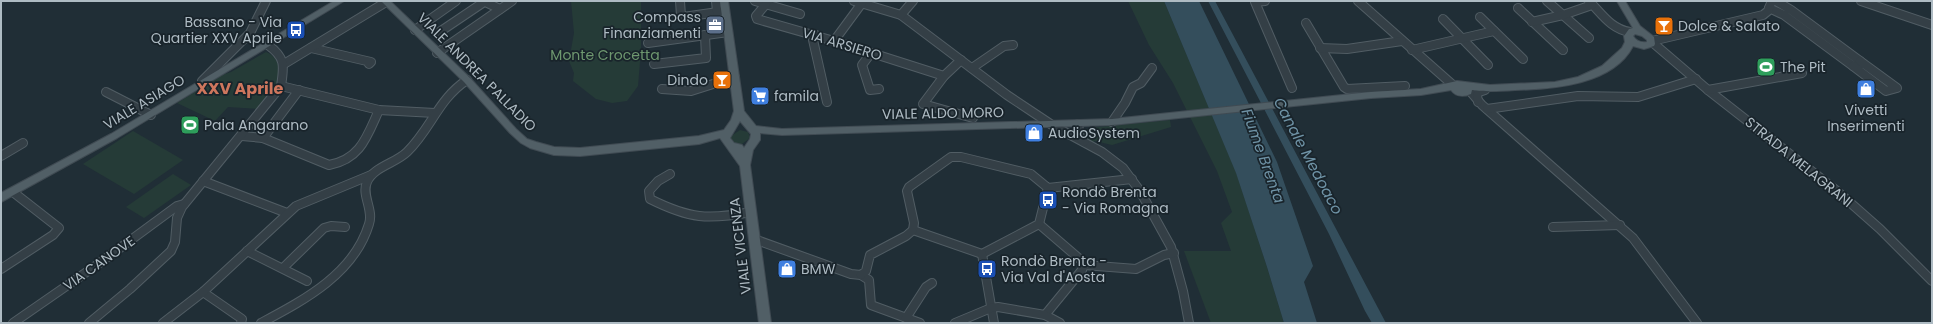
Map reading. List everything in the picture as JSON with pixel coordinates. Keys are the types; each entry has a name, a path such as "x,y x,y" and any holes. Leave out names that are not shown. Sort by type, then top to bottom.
{"main road":[{"name":"VIALE ASIAGO","path":"1,198 151,115 340,1"},
{"name":"VIALE ANDREA PALLADIO","path":"386,1 437,53 467,80 518,136 532,145 543,148 580,152 699,140 730,131"},
{"name":"VIALE VICENZA","path":"724,1 721,12 724,32 735,77 739,111 742,119 756,134 747,152 745,165 765,323"},
{"path":"1621,1 1637,28 1649,40"},
{"path":"1421,92 1441,89 1466,91 1496,88 1551,86 1585,79 1609,66 1625,51 1628,47 1631,18"},
{"path":"1630,35 1649,40"},
{"path":"1625,51 1649,40"},
{"path":"1421,92 1485,90 1496,88"},
{"name":"VIALE ALDO MORO","path":"752,128 773,132 1078,124 1178,116 1303,102 1421,92"},
{"name":"VIALE VICENZA","path":"739,111 736,122 725,139 745,165"},
{"path":"730,131 741,126 752,128"},
{"name":"VIALE ALDO MORO","path":"753,142 773,132"},
{"name":"VIALE ANDREA PALLADIO","path":"699,140 731,146"},
{"path":"731,146 743,147 753,142"}],"street":[{"path":"203,84 202,80 250,33 266,1"},
{"path":"284,64 372,8 386,1"},
{"path":"415,30 456,1"},
{"path":"438,32 484,1 500,9"},
{"path":"437,53 512,1"},
{"path":"680,1 680,12 681,16 683,17 721,12 716,1"},
{"path":"755,1 800,14"},
{"path":"854,1 900,15 1007,95 1034,111 1052,125 1111,158 1132,179 1174,253 1189,323"},
{"path":"900,15 913,1"},
{"path":"1266,1 1255,2 1292,88"},
{"path":"1358,1 1412,50 1445,78 1466,91 1620,225 1633,238 1698,323"},
{"path":"1547,1 1589,38"},
{"path":"1649,40 1763,15 1770,4 1886,91 1897,88 1776,1"},
{"path":"1861,1 1932,25"},
{"path":"834,40 862,3"},
{"path":"1532,22 1563,15 1590,3 1601,16 1617,28 1630,35"},
{"name":"VIA ARSIERO","path":"766,4 756,16 757,19 834,40 944,76"},
{"path":"1518,8 1563,50"},
{"path":"1480,17 1523,59"},
{"path":"1443,19 1488,65"},
{"path":"1306,23 1344,87 1347,89 1405,86"},
{"path":"1412,50 1494,31"},
{"path":"648,43 724,32"},
{"path":"654,64 706,58 705,35"},
{"path":"816,35 813,40 827,102"},
{"name":"STRADA MELAGRANI","path":"1649,40 1660,50 1675,60 1708,90 1837,191 1880,229 1932,281"},
{"path":"1320,48 1346,49 1402,41"},
{"path":"89,323 125,294 171,251 175,242 177,218 184,204 242,136 281,86 284,64 282,57 276,50 268,45"},
{"path":"972,68 1004,46 1013,45"},
{"path":"311,48 371,62 369,64"},
{"path":"871,53 862,65 870,90 879,89"},
{"path":"961,60 944,76 923,104 973,118"},
{"path":"1853,66 1861,64 1860,61"},
{"path":"1112,122 1133,87 1141,83 1152,68"},
{"path":"1708,90 1802,73"},
{"path":"662,88 675,92 696,91 735,77"},
{"path":"1441,89 1445,84 1445,78"},
{"path":"1487,109 1578,96 1638,97 1696,79"},
{"path":"162,323 202,292 298,204 372,175 406,152 452,90 467,80"},
{"path":"281,86 379,110 435,113"},
{"path":"263,138 299,90"},
{"path":"106,92 151,115"},
{"path":"242,136 263,138 329,165 336,164 346,161 357,153 379,110"},
{"path":"1034,111 1036,116 1036,125"},
{"path":"1078,124 1080,137 1084,142"},
{"path":"1,156 23,143"},
{"path":"861,275 866,271 870,256 906,236 913,230 914,223 907,191 909,187 951,157 961,157 1031,174 1048,188 1132,179"},
{"path":"670,174 660,178 654,183 649,191 650,199 680,214 693,218 713,218 751,212"},
{"path":"261,323 287,309 321,287 334,276 356,252 370,223 371,213 365,186 372,175"},
{"path":"203,181 287,213"},
{"path":"913,230 982,254 1039,224 1048,188"},
{"path":"1,269 54,235 59,228 14,192"},
{"name":"VIA CANOVE","path":"13,323 101,262 176,206 184,204"},
{"path":"1039,224 1082,261 1084,265"},
{"path":"1553,227 1620,225"},
{"path":"283,268 324,228 331,226 345,227"},
{"path":"754,239 851,274 861,275 869,280 869,302 871,306 920,323"},
{"path":"247,251 307,281"},
{"path":"1084,265 1136,269 1144,267 1160,256 1174,253"},
{"path":"982,254 990,308 994,323"},
{"path":"1045,315 1082,270 1084,265"},
{"path":"906,318 926,287 932,283"},
{"path":"202,292 242,319 241,323"},
{"path":"955,323 990,308 998,307 1045,315 1060,323"}],"green space":[{"name":"Monte Crocetta","path":"571,1 641,1 641,50 638,86 627,101 612,103 596,99 573,81 574,73 569,61 574,33"},
{"path":"1128,1 1164,1 1236,172 1284,323 1211,323 1184,251 1231,251 1221,223 1232,212 1217,171 1173,83 1149,45"},
{"path":"266,52 271,54 279,66 279,81 272,95 260,109 228,107 215,121 177,103 222,75 231,72"},
{"path":"1170,120 1171,127 1112,145 1095,141 1092,143 1087,140 1084,135 1084,131 1089,128"},
{"path":"740,130 748,132 750,138 742,144 736,144 731,140 731,136"},
{"path":"133,131 183,160 134,194 83,164"},
{"path":"173,174 191,185 144,218 126,207"}],"water":[{"name":"Fiume Brenta","path":"1164,1 1199,1 1277,162 1313,266 1304,282 1317,323 1284,323 1236,173"},
{"name":"Canale Medoaco","path":"1208,1 1215,1 1386,323 1372,323 1365,311 1329,234"}],"place":[{"name":"Compass Finanziamenti","path":"715,25"},
{"name":"Dolce & Salato","path":"1664,26"},
{"name":"Bassano - Via Quartier XXV Aprile","path":"296,30"},
{"name":"The Pit","path":"1766,67"},
{"name":"Dindo","path":"722,80"},
{"name":"Vivetti Inserimenti","path":"1866,89"},
{"name":"famila","path":"760,96"},
{"name":"Pala Angarano","path":"190,125"},
{"name":"AudioSystem","path":"1034,133"},
{"name":"Rondò Brenta - Via Romagna","path":"1048,200"},
{"name":"BMW","path":"787,269"},
{"name":"Rondò Brenta - Via Val d'Aosta","path":"987,269"}],"district":[{"name":"XXV Aprile","path":"240,88"}]}
